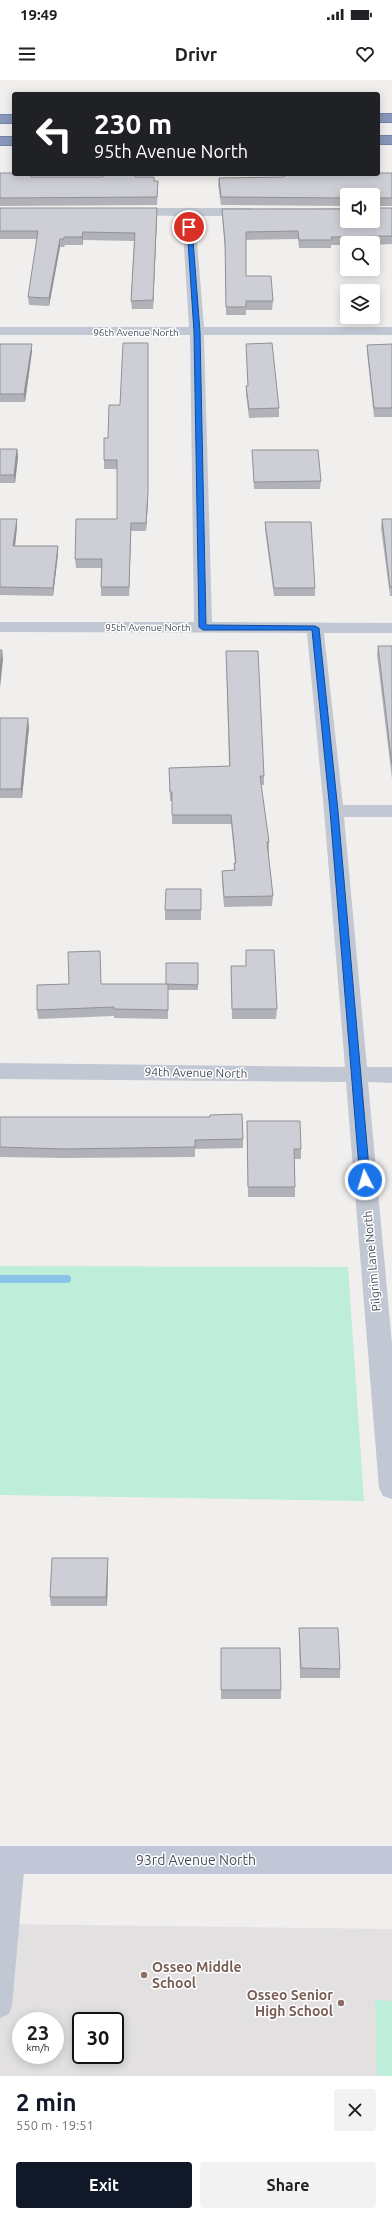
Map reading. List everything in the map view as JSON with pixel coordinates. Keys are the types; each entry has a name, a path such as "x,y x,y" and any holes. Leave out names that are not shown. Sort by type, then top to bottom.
{"highway":[{"path":"380,118 392,118"},
{"path":"0,120 12,119"},
{"path":"380,140 392,140"},
{"path":"0,141 12,141"}],"street":[{"path":"112,212 268,212"},
{"path":"188,212 197,332 203,627"},
{"name":"96th Avenue North","path":"0,331 392,331"},
{"name":"95th Avenue North","path":"0,627 392,628"},
{"name":"Pilgrim Lane North","path":"315,628 334,811 356,1074 387,1374 392,1488"},
{"path":"334,811 392,811"},
{"name":"94th Avenue North","path":"0,1071 392,1075"},
{"name":"93rd Avenue North","path":"6,1860 392,1860"}],"lane":[{"path":"0,2006 6,1860"}],"shaded area":[{"name":"Osseo Middle School","path":"0,1924 392,1929 392,2076 0,2076"}],"green space":[{"path":"0,1266 348,1267 364,1501 0,1495"},
{"path":"375,2000 392,2001 392,2076 377,2076"}],"building":[{"path":"0,173 12,173 12,176 31,177 135,176 154,177 154,181 158,181 157,197 0,198"},
{"path":"380,173 392,173 392,198 380,198 380,188 340,188 340,198 221,197 219,178 380,176"},
{"path":"0,208 157,208 153,300 131,301 135,233 83,232 82,237 64,237 64,239 60,239 49,298 28,297 38,231 0,231"},
{"path":"380,208 392,208 392,236 340,236 331,237 332,240 299,240 298,231 246,232 246,276 271,276 273,301 246,301 246,307 226,307 225,242 222,209 340,209 340,228 380,228"},
{"path":"123,343 148,343 148,492 146,523 131,523 129,587 101,587 102,559 75,559 76,519 117,519 117,460 104,460 104,438 108,438 109,405 120,405"},
{"path":"272,343 279,408 249,409 246,386 248,386 246,344"},
{"path":"0,344 32,344 24,394 0,394"},
{"path":"392,344 392,408 374,408 367,345"},
{"path":"0,449 17,449 14,475 0,475"},
{"path":"252,450 318,450 321,481 254,482"},
{"path":"0,519 17,519 13,546 58,546 53,588 0,587"},
{"path":"382,519 392,519 392,587 390,587"},
{"path":"265,522 311,522 315,588 274,588"},
{"path":"378,646 392,646 392,765"},
{"path":"0,650 2,650 0,672"},
{"path":"226,651 258,651 264,776 260,776 269,842 267,842 273,896 224,897 222,871 235,870 234,863 236,863 231,815 172,815 172,792 170,792 169,768 230,766"},
{"path":"0,718 28,718 21,789 0,789"},
{"path":"166,889 201,889 201,910 165,910"},
{"path":"246,950 274,950 277,1009 232,1009 231,966 246,966"},
{"path":"100,951 101,984 168,984 168,1010 114,1009 114,1007 37,1010 37,985 69,984 68,952"},
{"path":"166,963 198,963 198,985 166,984"},
{"path":"242,1114 243,1139 195,1140 195,1147 63,1149 0,1147 0,1117 210,1117 210,1115"},
{"path":"247,1121 300,1121 301,1149 294,1149 295,1187 248,1187"},
{"path":"52,1558 108,1558 106,1597 50,1597"},
{"path":"299,1628 338,1628 340,1669 301,1668"},
{"path":"221,1648 280,1648 281,1690 221,1690"}],"waterway":[{"path":"0,1279 67,1279"}],"place":[{"name":"Osseo Middle School","path":"144,1975"},
{"name":"Osseo Senior High School","path":"341,2003"}],"route":[{"path":"189,227 197,332 203,627 315,628 334,811 365,1180"}]}
